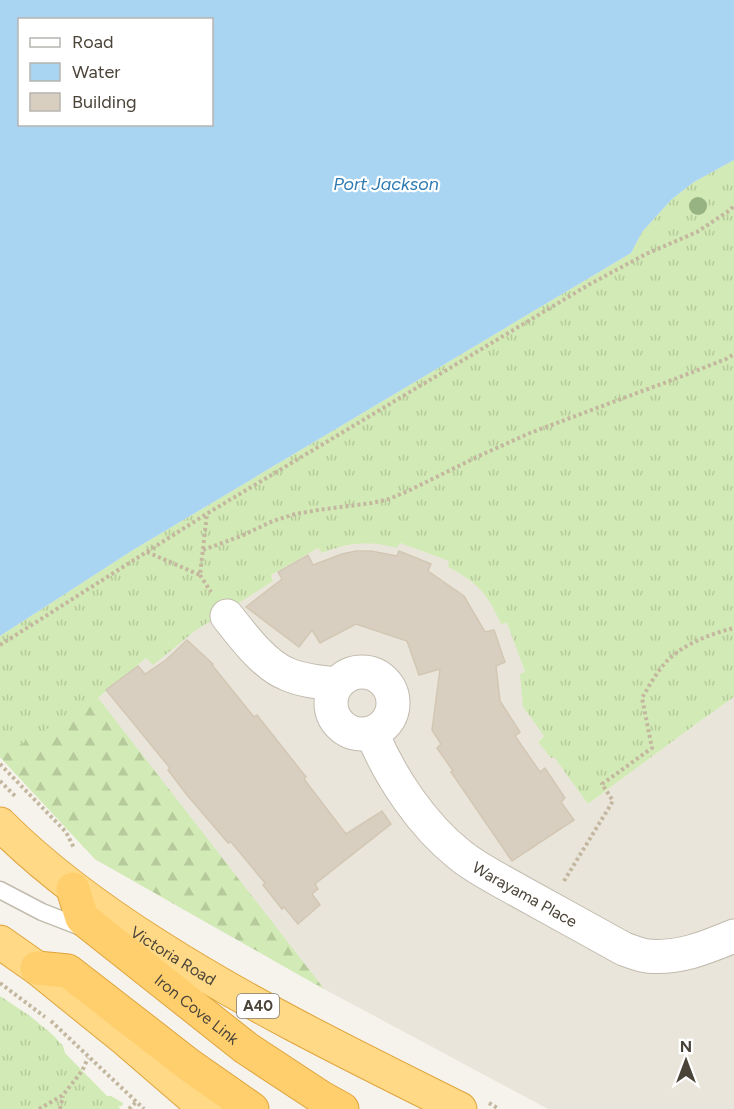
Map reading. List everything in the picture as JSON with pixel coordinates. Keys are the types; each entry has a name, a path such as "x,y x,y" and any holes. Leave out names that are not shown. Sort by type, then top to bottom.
{"highway":[{"name":"Victoria Road","path":"0,824 70,886 113,918 179,960 320,1039 460,1109"},
{"name":"Iron Cove Link","path":"70,886 82,918 246,1048 342,1109"},
{"path":"16,953 126,1040 206,1109"},
{"path":"16,953 68,971 189,1065 252,1109"}],"street":[{"path":"227,616 266,661 285,674 337,684"},
{"path":"365,672 376,675 391,690 393,710 388,720 372,733 352,733 344,728 337,721 331,703 337,684 345,677 355,673 365,672"},
{"name":"Warayama Place","path":"372,733 383,760 398,784 429,825 462,857 624,949 646,956 676,956 734,936"}],"lane":[{"path":"0,890 42,912 105,936"}],"path":[{"path":"0,645 208,513 590,284 646,254 697,232 732,212 734,206"},
{"path":"203,550 295,514 372,503 398,495 481,454 530,433 680,377 734,354"},
{"path":"147,552 200,575 208,513"},
{"path":"548,906 613,801 602,784 652,748 642,698 653,678 667,660 687,646 714,633 734,628"},
{"path":"0,764 66,832"},
{"path":"0,983 51,1022 144,1109"},
{"path":"39,1109 63,1095 82,1071 88,1058"},
{"path":"60,1109 63,1095"},
{"path":"129,1109 136,1102"}],"shaded area":[{"path":"366,542 382,543 397,548 400,543 450,561 448,567 463,575 484,593 494,607 501,624 507,622 525,672 523,707 544,736 538,741 554,756 588,804 734,697 734,1109 548,1109 324,989 98,698 146,658 153,664 195,631 273,580 271,575 318,548 322,553 338,547"}],"green space":[{"path":"734,160 734,697 588,804 554,757 551,758 538,742 544,736 523,707 520,674 525,672 507,623 501,624 486,597 474,584 448,567 449,561 400,543 397,548 368,543 350,544 322,553 318,548 271,575 273,581 195,631 153,665 146,658 98,698 324,989 95,859 0,757 0,636 133,550 631,253 642,232 672,199 694,182"},
{"path":"98,698 324,989 95,859 0,757"},
{"path":"0,996 53,1035 63,1046 65,1053 107,1096 123,1103 122,1106 118,1106 121,1109 0,1109"}],"water":[{"name":"Port Jackson","path":"0,0 734,0 734,160 694,182 672,199 642,232 631,253 133,550 0,636"}],"building":[{"path":"356,551 371,551 397,556 399,551 431,564 428,571 464,596 485,632 494,630 505,662 496,666 500,701 520,732 515,736 540,772 545,768 565,798 561,802 574,820 512,861 437,748 441,744 432,730 440,669 419,675 407,641 356,624 320,643 312,630 299,647 246,607 282,579 278,572 308,555 313,565"},
{"path":"187,640 213,664 254,717 257,715 306,777 304,779 346,834 382,811 391,824 315,884 318,889 312,894 320,905 298,924 284,907 282,909 263,885 265,883 231,842 228,843 187,795 168,770 170,768 106,690 138,666 145,674 166,660"}]}
